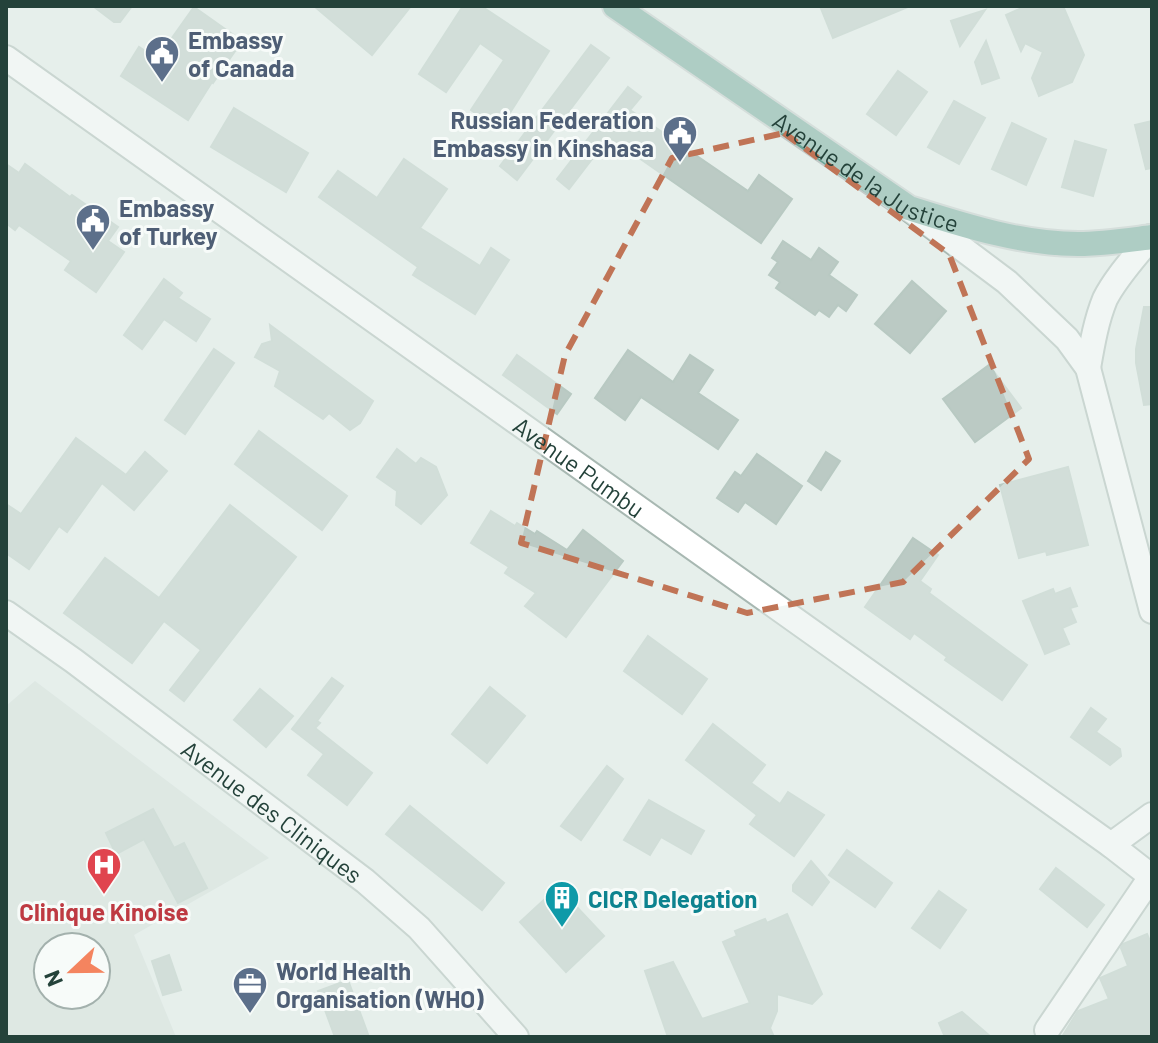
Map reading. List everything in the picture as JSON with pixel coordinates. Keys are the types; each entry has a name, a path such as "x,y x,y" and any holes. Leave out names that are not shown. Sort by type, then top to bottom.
{"main road":[{"name":"Avenue de la Justice","path":"615,6 909,208 960,224 1046,241 1078,244 1152,237"}],"street":[{"name":"Avenue Pumbu","path":"6,58 1152,877"},
{"path":"909,208 1007,282 1067,339 1088,368 1152,611"},
{"path":"1088,368 1097,321 1106,297 1152,237"},
{"name":"Avenue des Cliniques","path":"6,613 365,881 419,928 516,1037"},
{"path":"1111,845 1152,815"},
{"path":"1047,1030 1152,877"}],"highlighted area":[{"path":"784,133 949,254 1029,459 903,582 747,613 521,543 565,355 672,158"}],"shaded area":[{"name":"Clinique Kinoise","path":"35,681 269,858 134,935 176,1037 6,1037 6,706"}],"building":[{"path":"93,6 132,6 120,22 114,22"},
{"path":"314,6 411,6 372,55"},
{"path":"463,6 481,6 549,51 499,130 471,110 504,60 480,43 446,92 419,74"},
{"path":"820,6 910,6 833,38"},
{"path":"1026,6 1063,6 1084,55 1072,82 1039,96 1032,78 1043,52 1025,43 1021,51 1006,15"},
{"path":"194,7 242,41 188,120 121,76 139,47 157,59"},
{"path":"985,10 960,46 951,21"},
{"path":"986,41 999,78 982,84 975,62"},
{"path":"591,45 609,58 517,180 500,166"},
{"path":"898,71 927,92 896,135 867,114"},
{"path":"628,87 641,97 630,110 748,191 759,175 792,199 761,243 609,137 569,189 557,179"},
{"path":"954,101 985,118 959,164 928,147"},
{"path":"234,108 308,153 286,192 211,147"},
{"path":"1152,121 1152,168 1146,169 1135,125"},
{"path":"1012,123 1046,139 1026,185 992,169"},
{"path":"1075,141 1106,150 1093,196 1062,187"},
{"path":"404,159 447,189 420,228 480,266 491,248 509,260 475,314 413,275 418,267 319,197 338,171 377,198"},
{"path":"6,164 19,173 25,164 118,227 108,241 124,252 96,292 65,270 71,261 19,225 15,230 6,223"},
{"path":"783,241 811,260 819,248 838,262 829,275 857,295 846,311 838,305 829,317 819,310 815,315 776,288 780,282 769,275 778,262 772,258"},
{"path":"164,279 182,293 178,298 210,319 196,341 164,319 142,349 124,335"},
{"path":"912,281 946,311 910,353 875,324"},
{"path":"1144,307 1152,307 1152,404 1144,405 1136,349"},
{"path":"270,325 373,401 360,423 350,430 329,413 323,419 275,386 280,371 255,357 262,344 272,341"},
{"path":"214,349 234,363 185,434 165,420"},
{"path":"628,350 673,382 690,355 713,370 698,393 738,420 718,449 641,397 625,420 595,398"},
{"path":"517,355 571,394 557,414 503,375"},
{"path":"989,365 1021,408 975,442 943,399"},
{"path":"259,431 347,496 322,530 235,464"},
{"path":"76,438 126,475 145,452 167,471 134,510 102,483 67,532 59,526 29,569 6,553 6,504 21,514"},
{"path":"397,449 416,464 421,458 436,467 447,495 421,524 396,505 397,491 377,477"},
{"path":"826,452 840,461 821,490 808,481"},
{"path":"757,454 802,486 776,524 745,502 738,512 717,498 735,472 741,476"},
{"path":"1068,467 1088,545 1019,558 1000,485"},
{"path":"230,505 296,557 184,701 170,690 201,650 164,621 132,663 64,613 105,558 159,598"},
{"path":"491,511 515,526 517,523 535,534 537,531 567,550 583,530 623,561 566,637 525,606 536,593 505,573 509,567 471,543"},
{"path":"913,538 938,555 920,581 931,589 929,593 1027,665 1002,700 945,660 947,657 914,633 910,639 865,607"},
{"path":"1070,588 1077,606 1070,608 1076,622 1062,628 1069,644 1045,654 1023,601 1053,589 1055,594"},
{"path":"648,636 707,679 682,714 624,671"},
{"path":"332,678 343,686 315,728 372,773 347,805 308,775 324,754 292,729"},
{"path":"490,687 525,716 487,763 452,734"},
{"path":"260,689 293,716 266,747 234,720"},
{"path":"1091,708 1106,719 1096,732 1120,749 1121,756 1110,765 1071,737"},
{"path":"713,724 765,765 751,783 780,804 788,792 824,815 794,856 750,824 757,815 686,760"},
{"path":"607,766 623,779 581,840 561,826"},
{"path":"649,800 704,831 691,854 661,837 650,855 624,840"},
{"path":"410,806 504,883 482,910 386,834"},
{"path":"153,809 174,848 184,843 207,888 178,903 144,839 116,854 106,833"},
{"path":"847,850 892,883 875,907 829,875"},
{"path":"811,861 829,882 812,905 793,891 793,885"},
{"path":"1056,868 1104,905 1087,927 1040,889"},
{"name":"CICR Delegation","path":"558,887 604,936 566,972 520,922"},
{"path":"939,891 966,910 940,948 912,928"},
{"path":"787,914 822,994 812,1004 777,994 777,1011 770,1028 774,1037 668,1037 645,971 673,962 702,1019 750,1003 723,942 737,936 735,931"},
{"path":"1147,934 1152,946 1152,1037 1062,1037 1078,1011 1109,999 1100,978 1128,966 1121,948 1123,944"},
{"path":"169,955 181,990 163,995 152,961"},
{"path":"348,980 369,1037 335,1037 318,991"},
{"path":"962,1012 991,1037 945,1037 939,1023"}],"place":[{"name":"Embassy of Canada","path":"162,84"},
{"name":"Russian Federation Embassy in Kinshasa","path":"680,164"},
{"name":"Embassy of Turkey","path":"93,252"},
{"name":"Clinique Kinoise","path":"104,896"},
{"name":"CICR Delegation","path":"562,929"},
{"name":"World Health Organisation (WHO)","path":"250,1015"}]}
